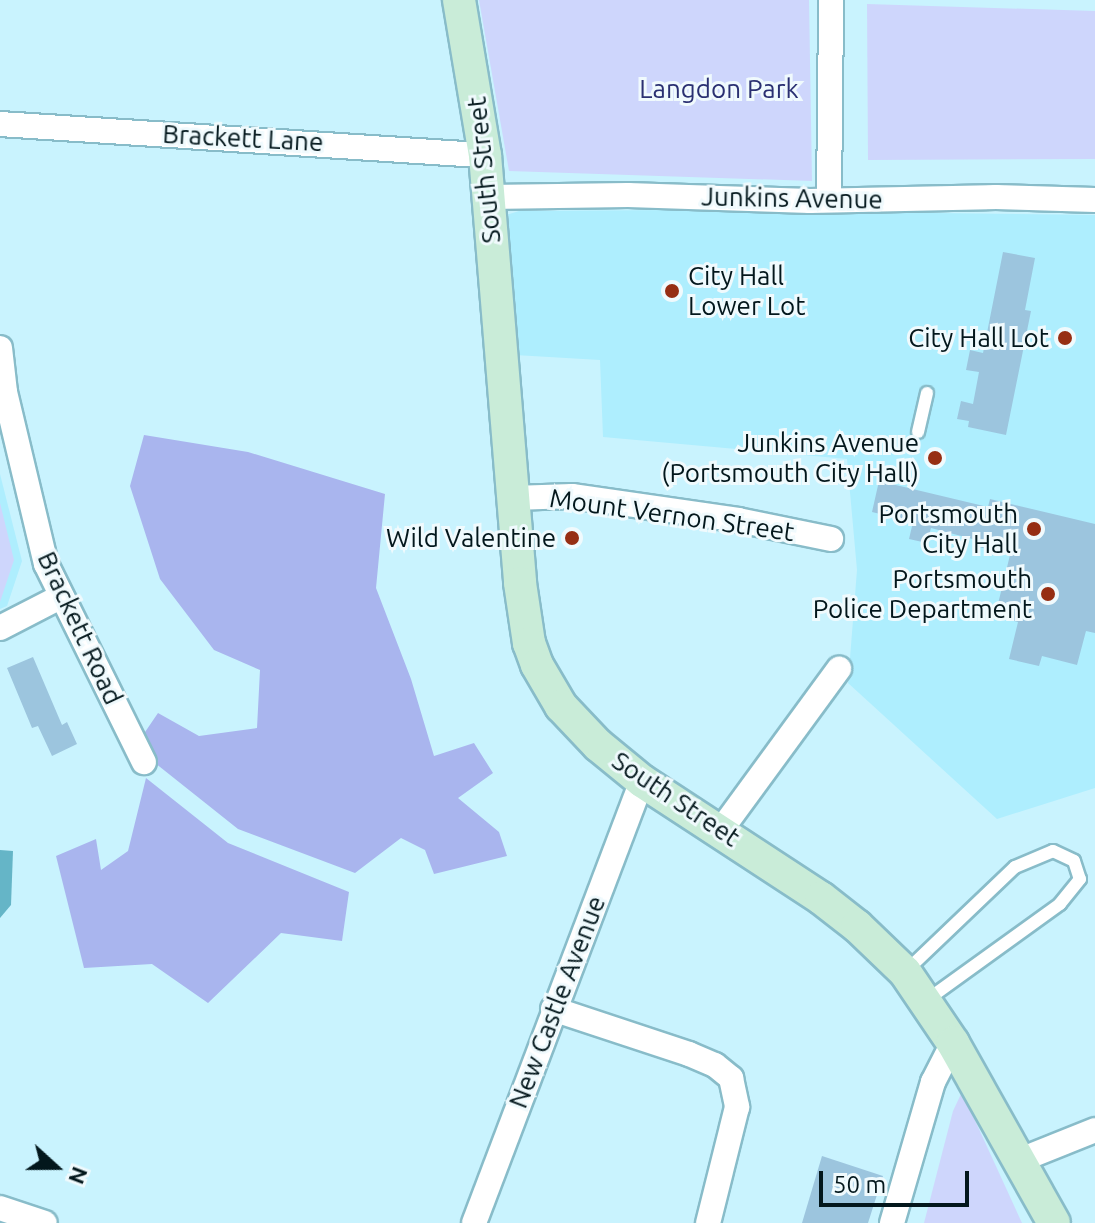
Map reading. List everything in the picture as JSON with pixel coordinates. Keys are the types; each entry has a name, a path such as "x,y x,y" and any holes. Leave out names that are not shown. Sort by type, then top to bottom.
{"street":[{"name":"South Street","path":"459,0 485,155 524,616 537,665 561,706 578,726 642,781 821,898 857,926 905,972 927,1000 953,1043 1054,1223"},
{"path":"829,200 831,0"},
{"name":"Brackett Lane","path":"0,124 485,155"},
{"name":"Junkins Avenue","path":"489,197 628,195 829,200 996,197 1095,200"},
{"name":"Brackett Road","path":"0,348 5,392 46,564 144,762"},
{"name":"Mount Vernon Street","path":"513,498 572,496 738,520 831,539"},
{"path":"0,628 60,597"},
{"path":"721,830 839,669"},
{"name":"New Castle Avenue","path":"474,1223 642,781"},
{"path":"553,1009 689,1054 715,1065 731,1078 736,1090 737,1107 708,1223"},
{"path":"892,1223 933,1082 953,1043"},
{"path":"1018,1161 1095,1130"},
{"path":"0,1208 45,1223"}],"lane":[{"path":"918,432 927,393"},
{"path":"905,972 1015,867 1053,851 1074,861 1080,879 1060,904 927,1000"}],"shaded area":[{"path":"519,211 1095,215 1095,788 997,819 848,683 857,570 847,459 603,437 600,360 515,355 503,216"},
{"path":"144,435 248,452 385,494 376,588 411,679 434,756 474,743 493,773 458,798 499,832 507,856 434,874 425,850 401,838 355,873 238,829 150,759 143,735 158,713 199,736 257,728 260,670 214,650 160,579 130,486"},
{"path":"0,474 22,561 7,606 0,609"},
{"path":"146,778 228,843 349,892 342,941 281,933 208,1003 152,964 84,968 56,856 96,839 101,870 128,851"},
{"path":"0,850 13,851 11,905 0,918"}],"green space":[{"name":"Langdon Park","path":"479,0 809,0 812,181 509,171"},
{"name":"Langdon Park","path":"867,4 1095,11 1095,159 868,160"},
{"path":"0,503 14,560 0,602"},
{"path":"962,1092 1022,1223 924,1223 953,1111"}],"building":[{"path":"1003,252 1035,258 1025,310 1031,311 1006,435 968,427 969,421 957,419 961,401 973,404 979,372 966,370 970,350 983,353"},
{"path":"879,481 988,507 990,499 1095,524 1095,633 1086,631 1077,665 1042,656 1039,666 1009,659 1018,622 995,616 1010,555 979,547 980,541 931,528 927,543 909,539 913,522 872,512"},
{"path":"33,657 62,725 67,722 77,744 52,756 38,726 32,728 7,668"},
{"path":"822,1156 883,1176 868,1223 802,1223"}],"place":[{"name":"City Hall Lower Lot","path":"672,291"},
{"name":"City Hall Lot","path":"1065,338"},
{"name":"Junkins Avenue (Portsmouth City Hall)","path":"935,458"},
{"name":"Portsmouth City Hall","path":"1034,529"},
{"name":"Wild Valentine","path":"572,538"},
{"name":"Portsmouth Police Department","path":"1048,594"}]}
